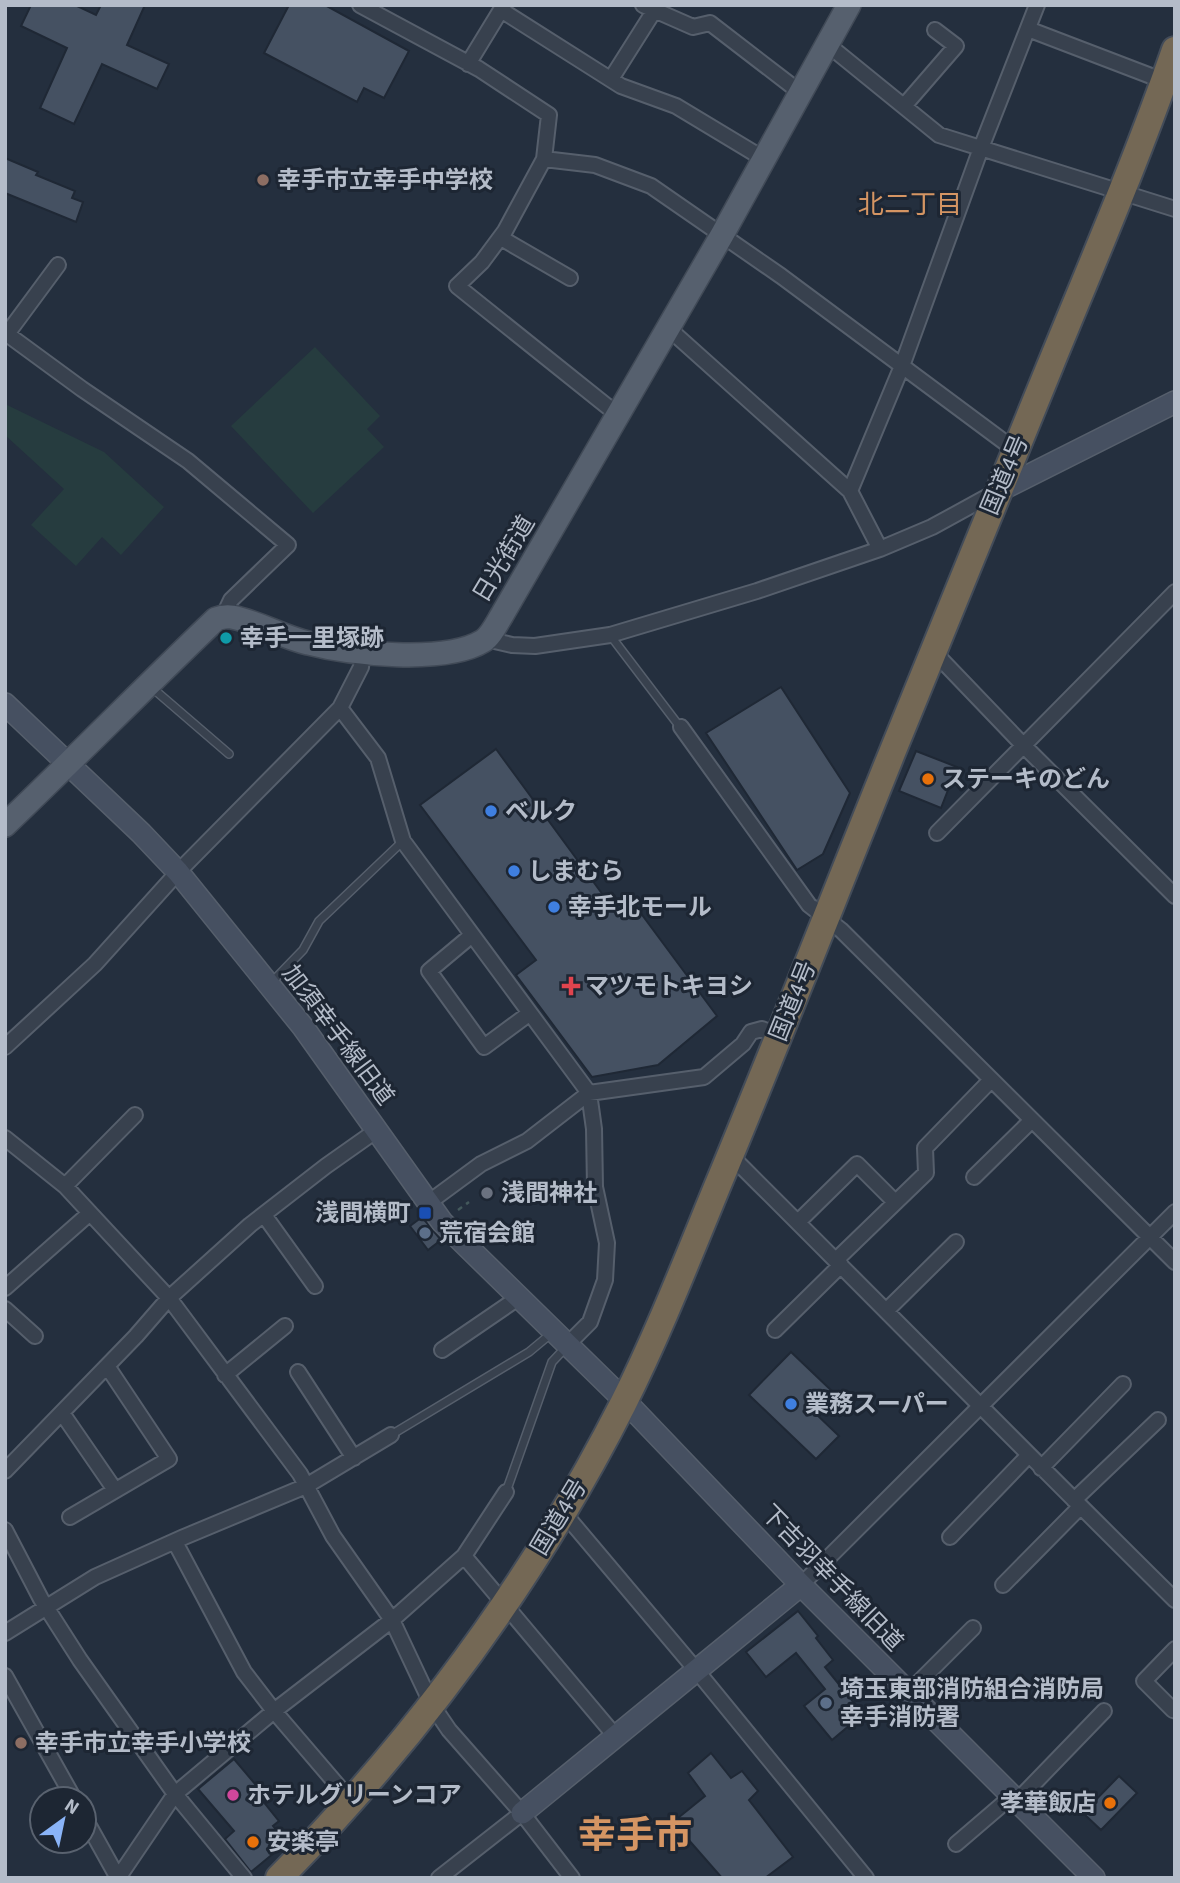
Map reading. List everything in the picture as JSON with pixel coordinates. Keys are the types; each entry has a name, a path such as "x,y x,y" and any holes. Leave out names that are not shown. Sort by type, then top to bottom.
{"highway":[{"name":"国道4号","path":"279,1878 351,1801 432,1705 504,1605 563,1512 625,1401 779,1036 998,491 1122,192 1175,50"}],"main road":[{"name":"日光街道","path":"223,617 230,616 307,643 363,652 412,655 450,652 486,639 722,235 849,5"},
{"path":"5,825 216,619 223,617"}],"street":[{"path":"360,5 468,64 549,115 544,159 501,238 482,262 457,286 618,415"},
{"path":"850,491 902,366 981,148 1037,5"},
{"path":"468,64 502,8 621,86 676,106 764,159"},
{"path":"611,79 649,8 693,27 710,23 801,93"},
{"path":"1028,29 1164,81"},
{"path":"904,106 957,46 935,30"},
{"path":"827,44 939,135 1175,209"},
{"path":"544,159 595,165 651,186 1016,450"},
{"path":"501,238 570,278"},
{"path":"58,265 6,334 188,461 288,545 231,600 223,617"},
{"path":"668,328 850,491 880,549"},
{"path":"486,639 512,645 535,646 610,635 757,591 880,549 932,527 1175,401"},
{"path":"937,832 1175,592"},
{"path":"933,651 1175,896"},
{"path":"5,1047 95,964 178,872 340,708 361,667 363,652"},
{"name":"加須幸手線旧道","path":"5,704 141,833 178,872 303,1027 442,1222 625,1401"},
{"path":"340,708 378,758 403,841 589,1093 594,1129 595,1187 607,1243 605,1280 590,1322 560,1338"},
{"path":"681,727 809,905 841,930 1175,1262"},
{"path":"472,935 429,971 452,1004 484,1047 530,1013"},
{"path":"428,1203 481,1164 527,1141 589,1093 704,1077 743,1044 751,1032 762,1029 779,1036"},
{"path":"775,1330 895,1202 926,1173 925,1148 991,1080"},
{"path":"65,1186 135,1115"},
{"path":"974,1177 1032,1120"},
{"path":"5,1471 169,1298 264,1214 377,1130"},
{"path":"5,1138 65,1186 169,1298 300,1474 333,1536 391,1619 432,1705 449,1730 522,1813 572,1878"},
{"path":"730,1155 1175,1600"},
{"path":"797,1222 857,1164 895,1202"},
{"path":"439,1878 802,1585 1175,1212"},
{"path":"5,1288 90,1213"},
{"path":"264,1214 315,1286"},
{"path":"886,1311 956,1242"},
{"path":"442,1350 518,1298"},
{"path":"5,1309 35,1336"},
{"path":"225,1375 285,1326"},
{"path":"70,1517 169,1459 107,1366"},
{"path":"298,1372 354,1458"},
{"path":"1041,1468 1123,1384"},
{"name":"下吉羽幸手線旧道","path":"625,1401 908,1693 1094,1878"},
{"path":"62,1413 114,1490"},
{"path":"1003,1585 1158,1420"},
{"path":"5,1633 95,1577 306,1486 391,1435"},
{"path":"950,1537 1029,1455"},
{"path":"98,1842 118,1878 175,1794 274,1711 391,1619 464,1556 506,1492"},
{"path":"563,1512 697,1671 862,1876"},
{"path":"5,1530 47,1608 80,1660 175,1794 244,1878"},
{"path":"175,1542 244,1672 351,1801"},
{"path":"464,1556 616,1737"},
{"path":"908,1693 972,1629"},
{"path":"1175,1649 1144,1681 1175,1709"},
{"path":"5,1676 66,1785"},
{"path":"956,1844 1014,1798 1104,1711"}],"lane":[{"path":"610,635 681,727"},
{"path":"148,684 229,754"},
{"path":"269,985 303,950 319,921 403,841"},
{"path":"391,1435 529,1352 560,1338"},
{"path":"506,1492 560,1338"}],"green space":[{"path":"315,347 380,416 367,429 384,447 313,513 231,426"},
{"path":"5,404 104,452 164,507 121,555 102,537 76,566 31,525 64,489 5,435"}],"building":[{"path":"31,5 75,5 96,15 101,5 145,5 127,45 169,64 157,89 102,64 74,124 40,108 67,48 21,26"},
{"path":"289,5 325,5 409,51 384,98 364,88 357,102 264,53"},
{"path":"5,158 38,172 36,175 75,191 72,198 83,202 76,222 5,193"},
{"path":"781,687 850,793 823,854 797,870 706,733"},
{"name":"幸手北モール","path":"496,749 617,914 631,900 717,1016 658,1065 592,1077 516,975 536,960 420,805"},
{"name":"ステーキのどん","path":"916,751 957,767 941,808 899,791"},
{"name":"荒宿会館","path":"422,1217 441,1240 428,1250 410,1226"},
{"name":"業務スーパー","path":"791,1352 834,1393 815,1413 839,1436 816,1459 749,1395"},
{"path":"798,1611 833,1660 825,1667 863,1714 832,1740 804,1706 825,1689 796,1653 766,1677 746,1652"},
{"path":"711,1753 731,1778 742,1771 758,1791 749,1800 793,1857 765,1878 722,1878 673,1822 705,1796 688,1773"},
{"path":"234,1759 266,1797 262,1800 279,1821 273,1826 282,1837 275,1842 280,1848 251,1872 225,1839 234,1831 198,1789"},
{"name":"孝華飯店","path":"1119,1776 1137,1793 1101,1830 1083,1813"}],"place":[{"name":"幸手市立幸手中学校","path":"263,180"},
{"name":"幸手一里塚跡","path":"226,638"},
{"name":"ステーキのどん","path":"928,779"},
{"name":"ベルク","path":"491,811"},
{"name":"しまむら","path":"514,871"},
{"name":"幸手北モール","path":"554,907"},
{"name":"マツモトキヨシ","path":"571,986"},
{"name":"浅間神社","path":"487,1193"},
{"name":"浅間横町","path":"425,1213"},
{"name":"荒宿会館","path":"425,1233"},
{"name":"業務スーパー","path":"791,1404"},
{"name":"埼玉東部消防組合消防局 幸手消防署","path":"826,1703"},
{"name":"幸手市立幸手小学校","path":"21,1743"},
{"name":"ホテルグリーンコア","path":"233,1795"},
{"name":"孝華飯店","path":"1110,1803"},
{"name":"安楽亭","path":"253,1842"}],"district":[{"name":"北二丁目","path":"910,204"},
{"name":"幸手市","path":"635,1836"}]}
